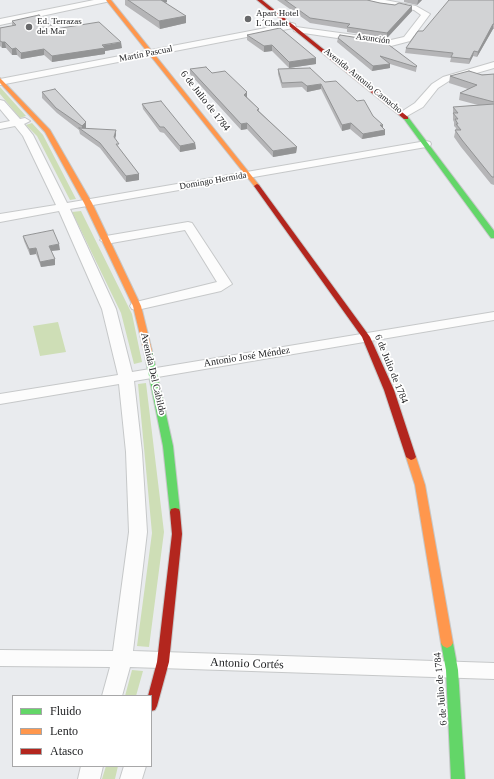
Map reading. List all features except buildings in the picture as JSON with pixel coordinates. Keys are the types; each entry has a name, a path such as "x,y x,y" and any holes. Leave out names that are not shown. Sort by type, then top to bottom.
{"street":[{"path":"0,22 107,0"},
{"name":"6 de Julio de 1784","path":"107,0 153,53 249,175 366,337 389,390 420,485 452,670 458,779"},
{"name":"Avenida Antonio Camacho","path":"258,0 404,114 490,224 494,236"},
{"name":"Asunción","path":"294,28 391,43 407,39 426,14 416,8 371,0"},
{"name":"Martín Pascual","path":"1,81 294,28"},
{"path":"404,114 419,105 435,86 446,79 494,65"},
{"name":"Avenida Del Cabildo","path":"1,81 48,131 88,203 137,306 154,373 168,446 177,534 163,662 152,702"},
{"path":"0,103 28,135 63,207 109,309 126,377 134,452 138,532 122,659 112,695"},
{"path":"0,126 36,119"},
{"name":"Domingo Hermida","path":"0,218 426,144"},
{"path":"106,240 188,226 225,284 216,288 137,306"},
{"name":"Antonio José Méndez","path":"0,399 494,316"},
{"name":"Antonio Cortés","path":"0,658 122,659 163,662 494,671"},
{"path":"89,779 92,767"},
{"path":"131,779 135,767"}],"green space":[{"path":"0,87 26,116 20,118 0,94"},
{"path":"32,123 43,135 76,199 70,200 37,136 26,125"},
{"path":"81,211 132,314 142,362 134,364 121,313 72,212"},
{"path":"58,322 66,352 40,356 33,326"},
{"path":"146,383 164,532 149,647 137,646 152,533 138,384"},
{"path":"132,670 143,671 136,695 125,695"},
{"path":"106,767 118,767 115,779 102,779"}],"traffic: fast":[{"path":"406,118 494,236"},
{"path":"148,351 168,446 175,512"},
{"path":"447,643 452,670 458,779"}],"traffic: slow":[{"path":"108,0 257,186"},
{"path":"0,80 48,131 88,203 137,306 148,351"},
{"path":"411,457 420,485 447,643"}],"traffic: jam":[{"path":"259,0 406,118"},
{"path":"257,186 366,337 389,390 411,457"},
{"path":"152,702 163,662 177,534 175,512"}],"place":[{"name":"Apart Hotel L´Chalet","path":"248,19"},
{"name":"Ed. Terrazas del Mar","path":"29,27"}]}
